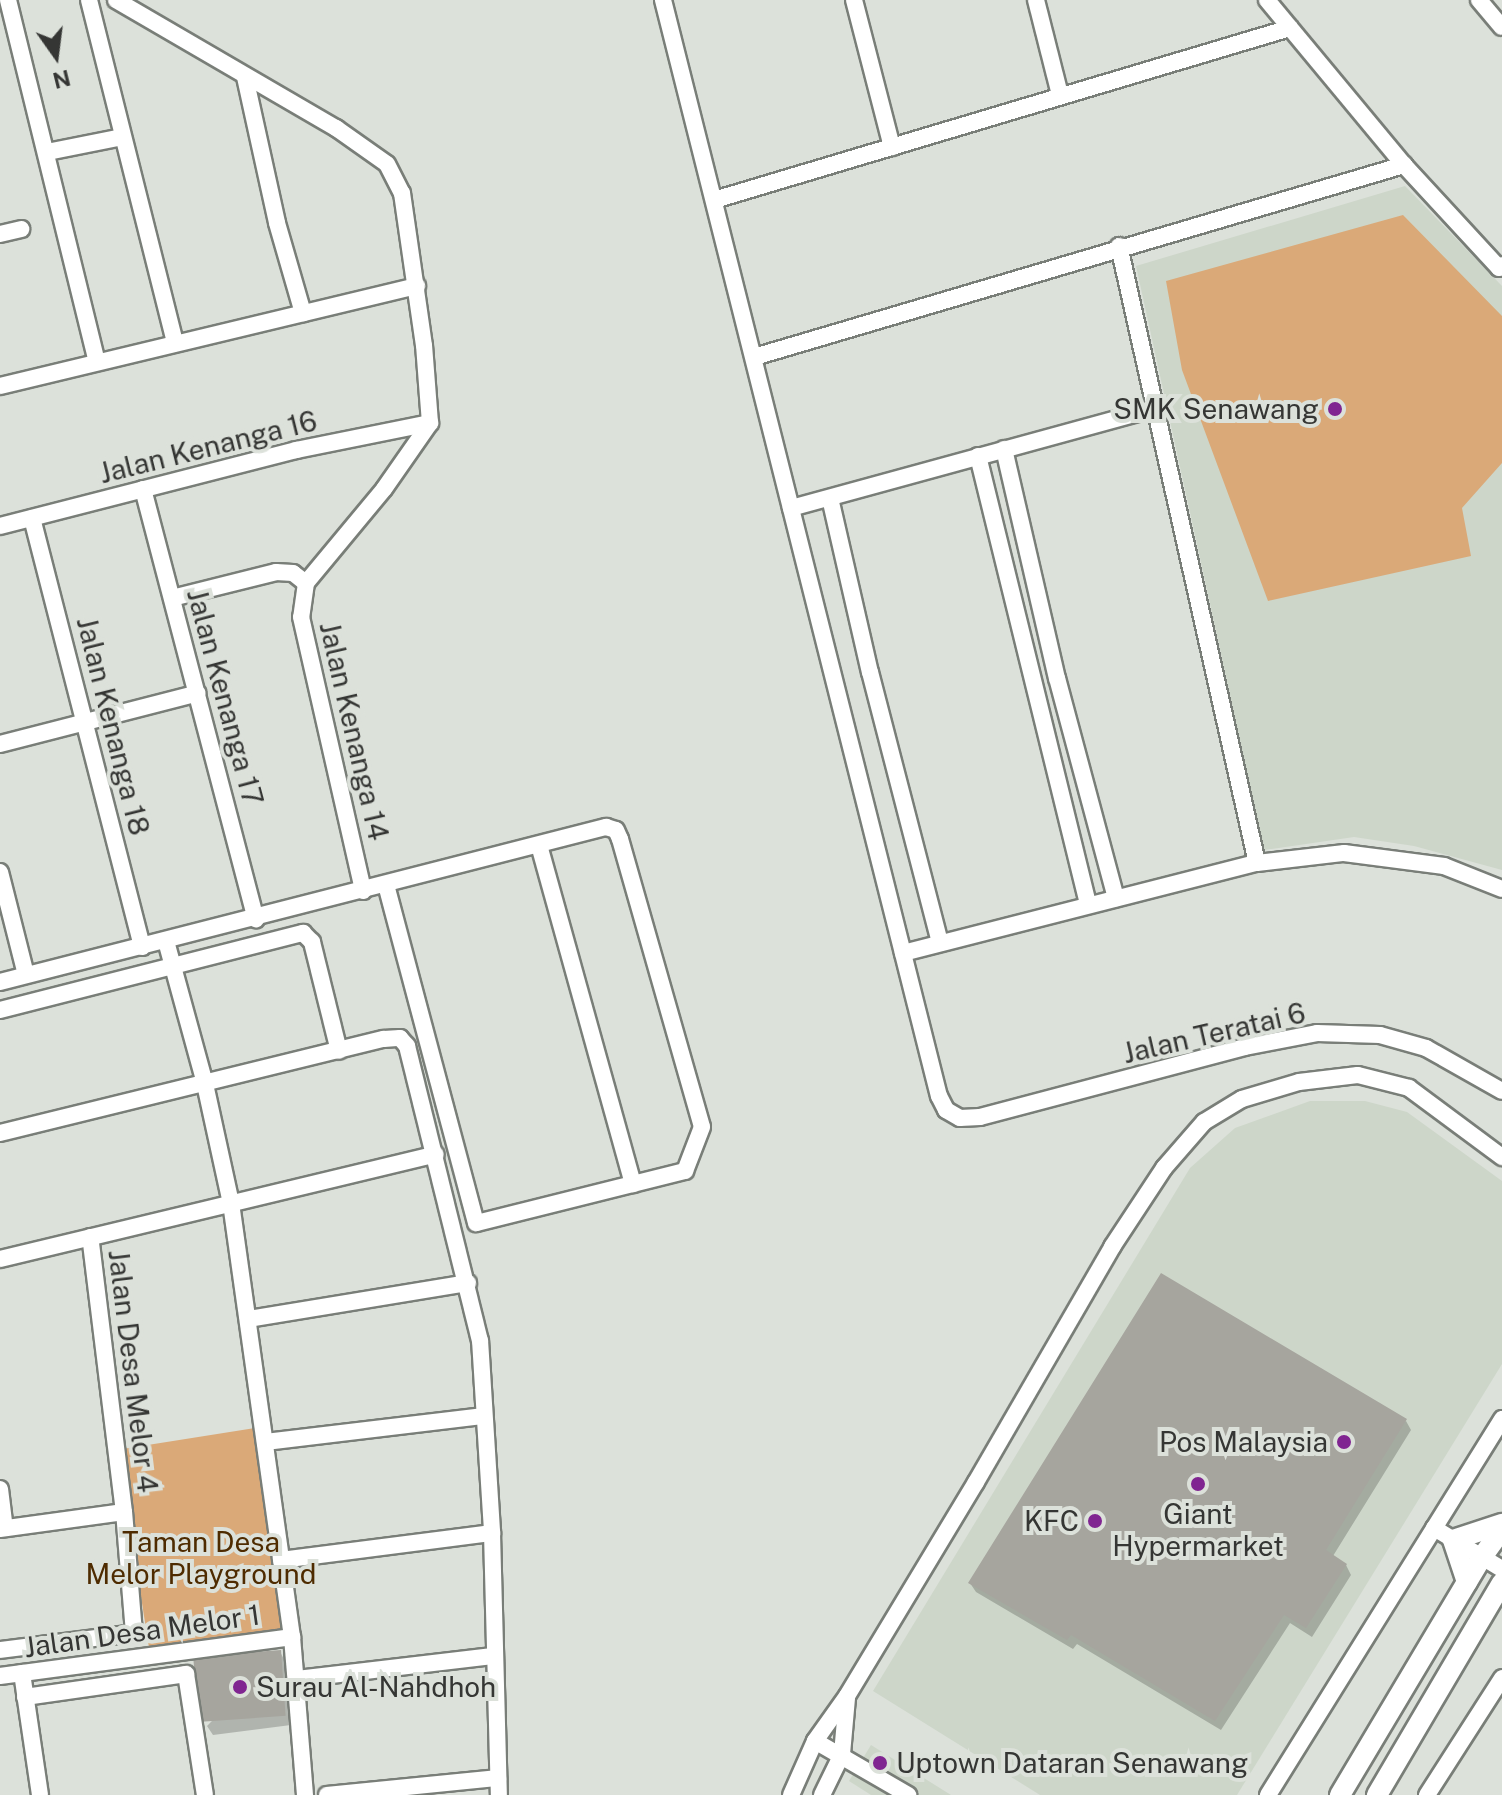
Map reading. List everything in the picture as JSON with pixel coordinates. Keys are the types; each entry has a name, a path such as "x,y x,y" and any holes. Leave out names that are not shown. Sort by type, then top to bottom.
{"main road":[{"path":"1467,1582 1453,1540 1502,1526"},
{"path":"1340,1795 1502,1526"},
{"path":"1377,1795 1502,1583"}],"street":[{"path":"8,0 97,361"},
{"path":"89,0 175,343"},
{"path":"116,0 336,128 387,164 402,193 417,286 430,423 384,489 306,583 293,573 276,572 172,598"},
{"path":"663,0 903,953 1257,863 1344,853 1444,866 1502,889"},
{"path":"854,0 892,147"},
{"path":"1036,0 1060,95"},
{"path":"1267,0 1404,165 1501,268"},
{"path":"1479,0 1502,27"},
{"path":"714,200 1290,28"},
{"path":"245,77 277,223 303,313"},
{"path":"47,152 122,137"},
{"path":"754,357 1119,246 1404,165"},
{"path":"0,234 21,229"},
{"path":"1119,246 1257,863"},
{"path":"0,386 417,286"},
{"path":"791,508 1157,408"},
{"name":"Jalan Kenanga 16","path":"0,526 296,450 430,423"},
{"path":"1004,449 1057,678 1116,898"},
{"path":"978,456 1088,905"},
{"name":"Jalan Kenanga 17","path":"143,489 256,919"},
{"path":"830,498 870,672 940,943"},
{"name":"Jalan Kenanga 18","path":"32,518 142,947"},
{"name":"Jalan Kenanga 14","path":"306,583 301,617 363,891"},
{"path":"0,744 198,693"},
{"path":"0,982 256,919 606,827 616,830 702,1127 685,1171 476,1223 386,885"},
{"path":"539,845 633,1184"},
{"path":"0,872 26,975"},
{"path":"0,1010 173,969 303,933 312,942 339,1051"},
{"path":"166,941 205,1084 231,1203 292,1637 305,1795"},
{"name":"Jalan Teratai 6","path":"903,953 939,1096 946,1110 960,1118 980,1117 1245,1047 1317,1033 1380,1035 1426,1048 1502,1091"},
{"path":"0,1133 339,1051 400,1038 407,1046 480,1340 482,1416 492,1533 499,1787 327,1795"},
{"path":"791,1795 815,1741 847,1696 976,1482 1112,1247 1164,1168 1204,1122 1242,1099 1299,1082 1358,1075 1409,1088 1502,1157"},
{"path":"0,1259 436,1154"},
{"name":"Jalan Desa Melor 4","path":"0,1650 134,1633 124,1512 90,1237"},
{"path":"248,1319 468,1283"},
{"path":"265,1442 482,1416"},
{"path":"1268,1795 1502,1419"},
{"path":"0,1489 2,1529 124,1512"},
{"path":"1434,1528 1502,1569"},
{"path":"281,1560 492,1533"},
{"name":"Jalan Desa Melor 1","path":"0,1676 292,1637"},
{"path":"297,1679 493,1656"},
{"path":"22,1673 40,1795"},
{"path":"25,1697 186,1674 205,1795"},
{"path":"1427,1795 1502,1678"},
{"path":"822,1795 842,1754 847,1696"},
{"path":"815,1741 908,1795"}],"shaded area":[{"name":"SMK Senawang","path":"1405,186 1502,286 1502,870 1414,846 1354,837 1264,850 1136,266"},
{"path":"1310,1101 1365,1101 1407,1112 1502,1181 1502,1364 1237,1795 1040,1795 873,1691 1190,1168 1235,1128"},
{"name":"Uptown Dataran Senawang","path":"871,1745 951,1795 871,1795 849,1781"}],"green space":[{"path":"1403,215 1502,316 1502,463 1462,508 1471,556 1268,601 1182,370 1166,281"},
{"name":"Taman Desa Melor Playground","path":"255,1428 288,1633 150,1655 118,1450"}],"building":[{"name":"Giant Hypermarket","path":"1161,1273 1407,1419 1326,1550 1347,1564 1306,1628 1284,1615 1215,1721 1071,1635 1067,1640 968,1583"},
{"name":"Surau Al-Nahdhoh","path":"281,1650 286,1716 198,1722 193,1656"}],"place":[{"name":"SMK Senawang","path":"1335,409"},
{"name":"Pos Malaysia","path":"1344,1442"},
{"name":"Giant Hypermarket","path":"1198,1484"},
{"name":"KFC","path":"1095,1521"},
{"name":"Surau Al-Nahdhoh","path":"240,1687"},
{"name":"Uptown Dataran Senawang","path":"880,1763"}]}
